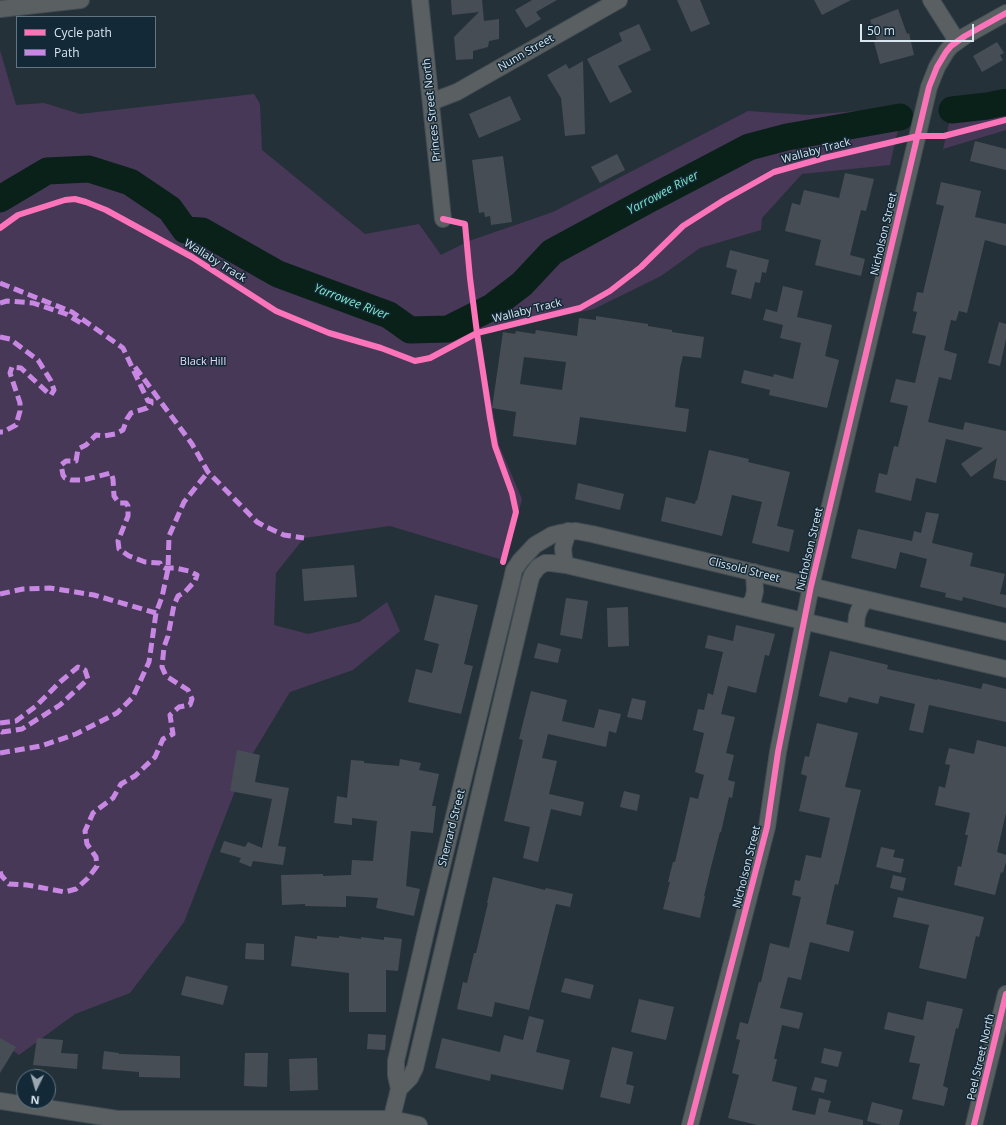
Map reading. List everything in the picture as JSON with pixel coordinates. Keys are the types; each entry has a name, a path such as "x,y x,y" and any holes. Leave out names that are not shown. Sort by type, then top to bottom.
{"street":[{"path":"0,9 81,0"},
{"name":"Princes Street North","path":"420,0 443,219"},
{"name":"Nunn Street","path":"431,102 457,92 619,0"},
{"path":"931,0 957,41"},
{"name":"Nicholson Street","path":"690,1125 767,827 778,752 811,586 929,87 937,67 946,52 957,41 1006,13"},
{"path":"566,565 563,548 568,532"},
{"name":"Clissold Street","path":"516,567 523,556 539,542 552,535 568,532 592,534 1006,632"},
{"path":"516,567 534,572 538,567 545,563 551,562 566,565 1006,669"},
{"name":"Sherrard Street","path":"391,1122 399,1090 396,1075 396,1061 508,594 516,567"},
{"name":"Sherrard Street","path":"399,1090 410,1078 415,1068 530,581 534,572"},
{"path":"747,607 753,600 755,591 754,572"},
{"path":"508,594 526,598"},
{"path":"858,634 856,626 857,616 866,599"},
{"name":"Peel Street North","path":"974,1125 1006,994"},
{"path":"0,1101 117,1122 391,1122 419,1125"}],"green space":[{"name":"Black Hill","path":"0,50 16,105 44,103 80,114 254,94 260,104 262,150 365,234 419,224 441,255 469,241 553,212 748,111 809,115 903,107 890,165 802,174 762,218 761,230 700,248 661,276 594,309 479,334 499,445 522,499 506,561 390,526 304,538 276,573 274,625 308,634 359,622 387,602 400,631 353,670 290,692 244,768 184,922 130,993 75,1014 19,1055 0,1041"},
{"path":"1006,88 1006,130 943,149 955,99"}],"building":[{"path":"451,0 482,0 484,21 499,19 499,39 489,41 488,47 473,51 473,59 456,60 454,37 479,12 452,15"},
{"path":"532,0 557,0 536,12 541,19 526,28 515,10"},
{"path":"677,0 700,0 710,24 691,32"},
{"path":"814,0 851,0 822,15"},
{"path":"898,9 907,34 909,33 914,55 880,64 874,42 877,41 870,20"},
{"path":"639,24 651,50 618,66 632,92 610,103 587,59 622,41 619,33"},
{"path":"997,42 1004,53 1000,55 1003,60 982,72 973,56"},
{"path":"583,61 585,134 565,136 561,98 547,75 566,64 569,69"},
{"path":"510,96 521,120 479,138 469,114"},
{"path":"975,141 1006,149 1006,170 970,161"},
{"path":"617,154 625,170 600,183 591,167"},
{"path":"503,156 512,222 491,225 490,216 485,217 484,212 479,213 472,160"},
{"path":"845,173 874,179 866,211 861,210 850,255 865,259 861,276 815,265 821,240 785,231 792,203 800,205 804,190 839,198"},
{"path":"941,182 981,191 975,217 1006,224 1006,246 985,240 967,313 959,311 956,321 951,320 944,350 957,354 951,380 939,377 928,422 963,430 965,422 1006,431 1006,481 993,478 997,458 971,477 961,464 983,448 946,439 936,483 916,478 911,501 875,492 879,473 887,475 894,446 898,447 908,406 890,402 896,379 915,383 926,336 912,333 917,312 913,311 917,292 923,293 944,206 936,204"},
{"path":"730,250 769,260 766,273 762,272 760,283 755,282 751,299 731,294 737,270 726,267"},
{"path":"783,286 803,291 797,317 832,325 825,356 839,360 827,408 769,395 770,390 741,383 744,370 773,377 774,374 793,379 801,343 780,338 783,325 763,320 766,309 777,312"},
{"path":"596,316 648,324 648,326 672,330 672,332 704,337 701,358 683,356 680,368 675,407 689,409 686,432 580,417 576,445 513,436 516,412 492,408 503,332 515,334 516,331 535,334 536,330 577,336 579,318 596,320","holes":["524,357 566,362 562,390 520,384"]},
{"path":"999,322 1006,324 1006,339 1000,366 988,363"},
{"path":"709,450 749,459 748,462 790,472 777,526 794,530 789,552 752,543 762,502 732,495 722,536 661,521 666,497 695,504"},
{"path":"578,483 624,494 620,510 575,499"},
{"path":"926,512 939,514 932,543 973,553 970,566 1005,574 1000,594 1006,595 1006,608 963,597 962,601 945,597 946,593 920,587 927,559 900,552 896,569 851,558 858,529 912,541 914,531 921,533"},
{"path":"354,565 357,597 304,601 302,569"},
{"path":"435,595 478,605 464,664 473,666 461,714 408,702 416,669 432,673 439,644 424,640"},
{"path":"566,598 588,601 582,639 560,635"},
{"path":"628,607 629,646 608,647 607,608"},
{"path":"736,625 775,634 769,656 765,655 756,693 728,686 721,714 735,717 726,753 734,755 728,780 735,782 732,798 729,797 704,896 700,918 663,909 670,882 668,882 673,862 675,862 690,797 698,799 704,775 695,772 704,733 693,730 698,709 704,710 708,693 713,695 723,652 705,648 708,635 733,641"},
{"path":"538,643 561,649 558,663 534,658"},
{"path":"830,651 888,665 887,669 937,680 981,689 983,683 1006,689 1006,722 929,705 923,733 909,730 915,704 880,696 878,704 849,697 847,703 819,696"},
{"path":"531,691 567,700 562,721 594,728 599,709 621,714 616,733 609,731 606,747 548,734 542,758 557,761 549,794 584,802 581,816 551,809 538,862 523,858 530,827 504,821 523,740 519,739"},
{"path":"632,698 646,701 642,720 627,717"},
{"path":"817,723 858,733 845,787 861,790 838,885 835,884 826,924 854,931 849,952 810,942 801,980 788,977 780,1008 803,1013 799,1029 782,1025 774,1059 777,1059 772,1081 797,1087 792,1110 815,1115 819,1098 831,1101 828,1112 863,1120 863,1125 757,1125 728,1118 739,1075 732,1073 740,1040 736,1039 740,1022 748,1024 759,982 761,982 770,943 789,948 801,897 792,895 795,880 800,881 806,855 821,858 830,818 799,811 807,776 801,774 805,756 809,757"},
{"path":"977,740 1006,747 1006,813 997,852 1006,855 1006,862 1003,873 1001,872 995,895 954,885 958,866 961,867 968,835 965,835 970,813 935,805 939,786 945,788 950,765 945,764 949,748 974,754"},
{"path":"237,750 260,755 255,782 289,788 278,846 286,847 283,865 253,861 251,867 239,862 241,858 220,852 224,841 245,847 248,842 262,848 272,799 230,791"},
{"path":"400,759 421,763 419,770 439,774 432,806 436,806 433,833 411,831 406,886 420,889 414,916 376,908 378,898 346,896 346,907 305,906 305,904 282,905 281,875 351,875 352,860 373,861 377,821 352,818 352,825 334,823 337,796 347,798 351,760 364,761 364,763 399,766"},
{"path":"624,791 640,795 637,811 620,807"},
{"path":"881,847 895,850 893,857 904,859 901,873 876,867"},
{"path":"893,875 906,878 903,891 890,888"},
{"path":"493,877 545,890 546,888 573,894 570,907 556,904 529,1010 495,1002 492,1017 457,1009 463,982 467,983 474,953 476,953"},
{"path":"898,897 984,917 979,937 976,936 966,979 919,968 929,925 893,917"},
{"path":"295,936 317,939 317,936 339,938 339,936 361,939 361,937 384,940 384,937 402,939 398,971 386,970 386,1012 349,1012 349,973 291,966"},
{"path":"246,943 264,944 264,960 245,959"},
{"path":"186,976 228,986 223,1005 181,995"},
{"path":"565,978 594,985 590,999 561,992"},
{"path":"639,999 674,1007 666,1040 631,1032"},
{"path":"927,1001 963,1009 958,1029 956,1028 943,1086 948,1088 944,1106 912,1099 920,1064 909,1062 915,1036 884,1029 888,1012 923,1020"},
{"path":"529,1016 544,1020 536,1052 570,1060 563,1090 491,1074 490,1081 435,1068 442,1038 500,1052 504,1035 523,1040"},
{"path":"368,1034 386,1035 385,1050 367,1049"},
{"path":"0,1038 16,1047 0,1073"},
{"path":"37,1038 63,1040 61,1053 78,1054 77,1069 33,1065"},
{"path":"612,1047 633,1052 626,1084 634,1086 630,1104 600,1097"},
{"path":"824,1048 842,1052 838,1067 821,1063"},
{"path":"104,1051 119,1054 180,1056 180,1078 139,1077 139,1072 102,1069"},
{"path":"245,1053 268,1053 267,1087 244,1086"},
{"path":"317,1058 318,1090 290,1091 289,1059"},
{"path":"815,1077 827,1080 824,1093 811,1090"},
{"path":"872,1102 903,1110 899,1125 882,1125 867,1121"}],"waterway":[{"name":"Yarrowee River","path":"952,110 1006,102"},
{"name":"Yarrowee River","path":"0,199 47,171 89,169 130,182 170,209 185,230 202,231 278,274 389,315 410,330 448,329 492,307 522,284 552,252 749,147 787,137 900,117"}],"marked path":[{"path":"0,283 72,312 123,348 148,401 151,401 151,404 147,408 131,413 123,430 115,434 104,436 96,435 86,445 78,449 76,461 66,461 61,465 63,475 65,478 71,480 83,480 111,473 113,479 114,496 119,503 126,503 128,506 128,516 118,541 119,549 129,556 145,562 160,563 161,566 165,568 175,568 189,571 197,575 195,581 185,592 178,596 174,605 168,636 164,647 162,667 166,676 188,690 192,699 190,705 179,707 170,715 173,734 163,739 155,757 135,776 121,784 113,798 93,813 85,831 87,844 96,857 97,866 88,878 76,889 65,892 27,885 9,884 1,875 0,870"},
{"path":"0,303 7,301 33,303 66,314 81,323"},
{"path":"0,337 10,339 38,360 51,381 54,390 51,395 21,368 12,367 10,373 20,403 20,411 16,425 3,432 0,432"},
{"path":"135,367 192,444 208,472 257,522 284,535 304,538"},
{"path":"0,753 41,746 76,734 117,713 133,697 149,662 156,613 162,597 168,569 169,536 184,502 208,472"},
{"path":"0,594 23,589 50,588 94,595 156,613"},
{"path":"0,723 16,721 36,706 60,682 78,667 85,670 88,679 60,705 22,729 0,731"}],"cycle path":[{"path":"690,1125 767,827 778,752 811,586 929,87 937,67 951,46 965,36 1006,13"},
{"name":"Wallaby Track","path":"0,228 18,215 65,200 75,199 86,202 106,210 192,257 276,311 329,333 381,348 415,361 430,358 477,333 580,308 610,291 641,267 683,226 724,200 774,172 824,158 918,136 944,136 1006,120"},
{"path":"443,219 465,224 477,333 490,418 495,446 512,493 516,512 503,562"},
{"path":"974,1125 1006,994"}]}
